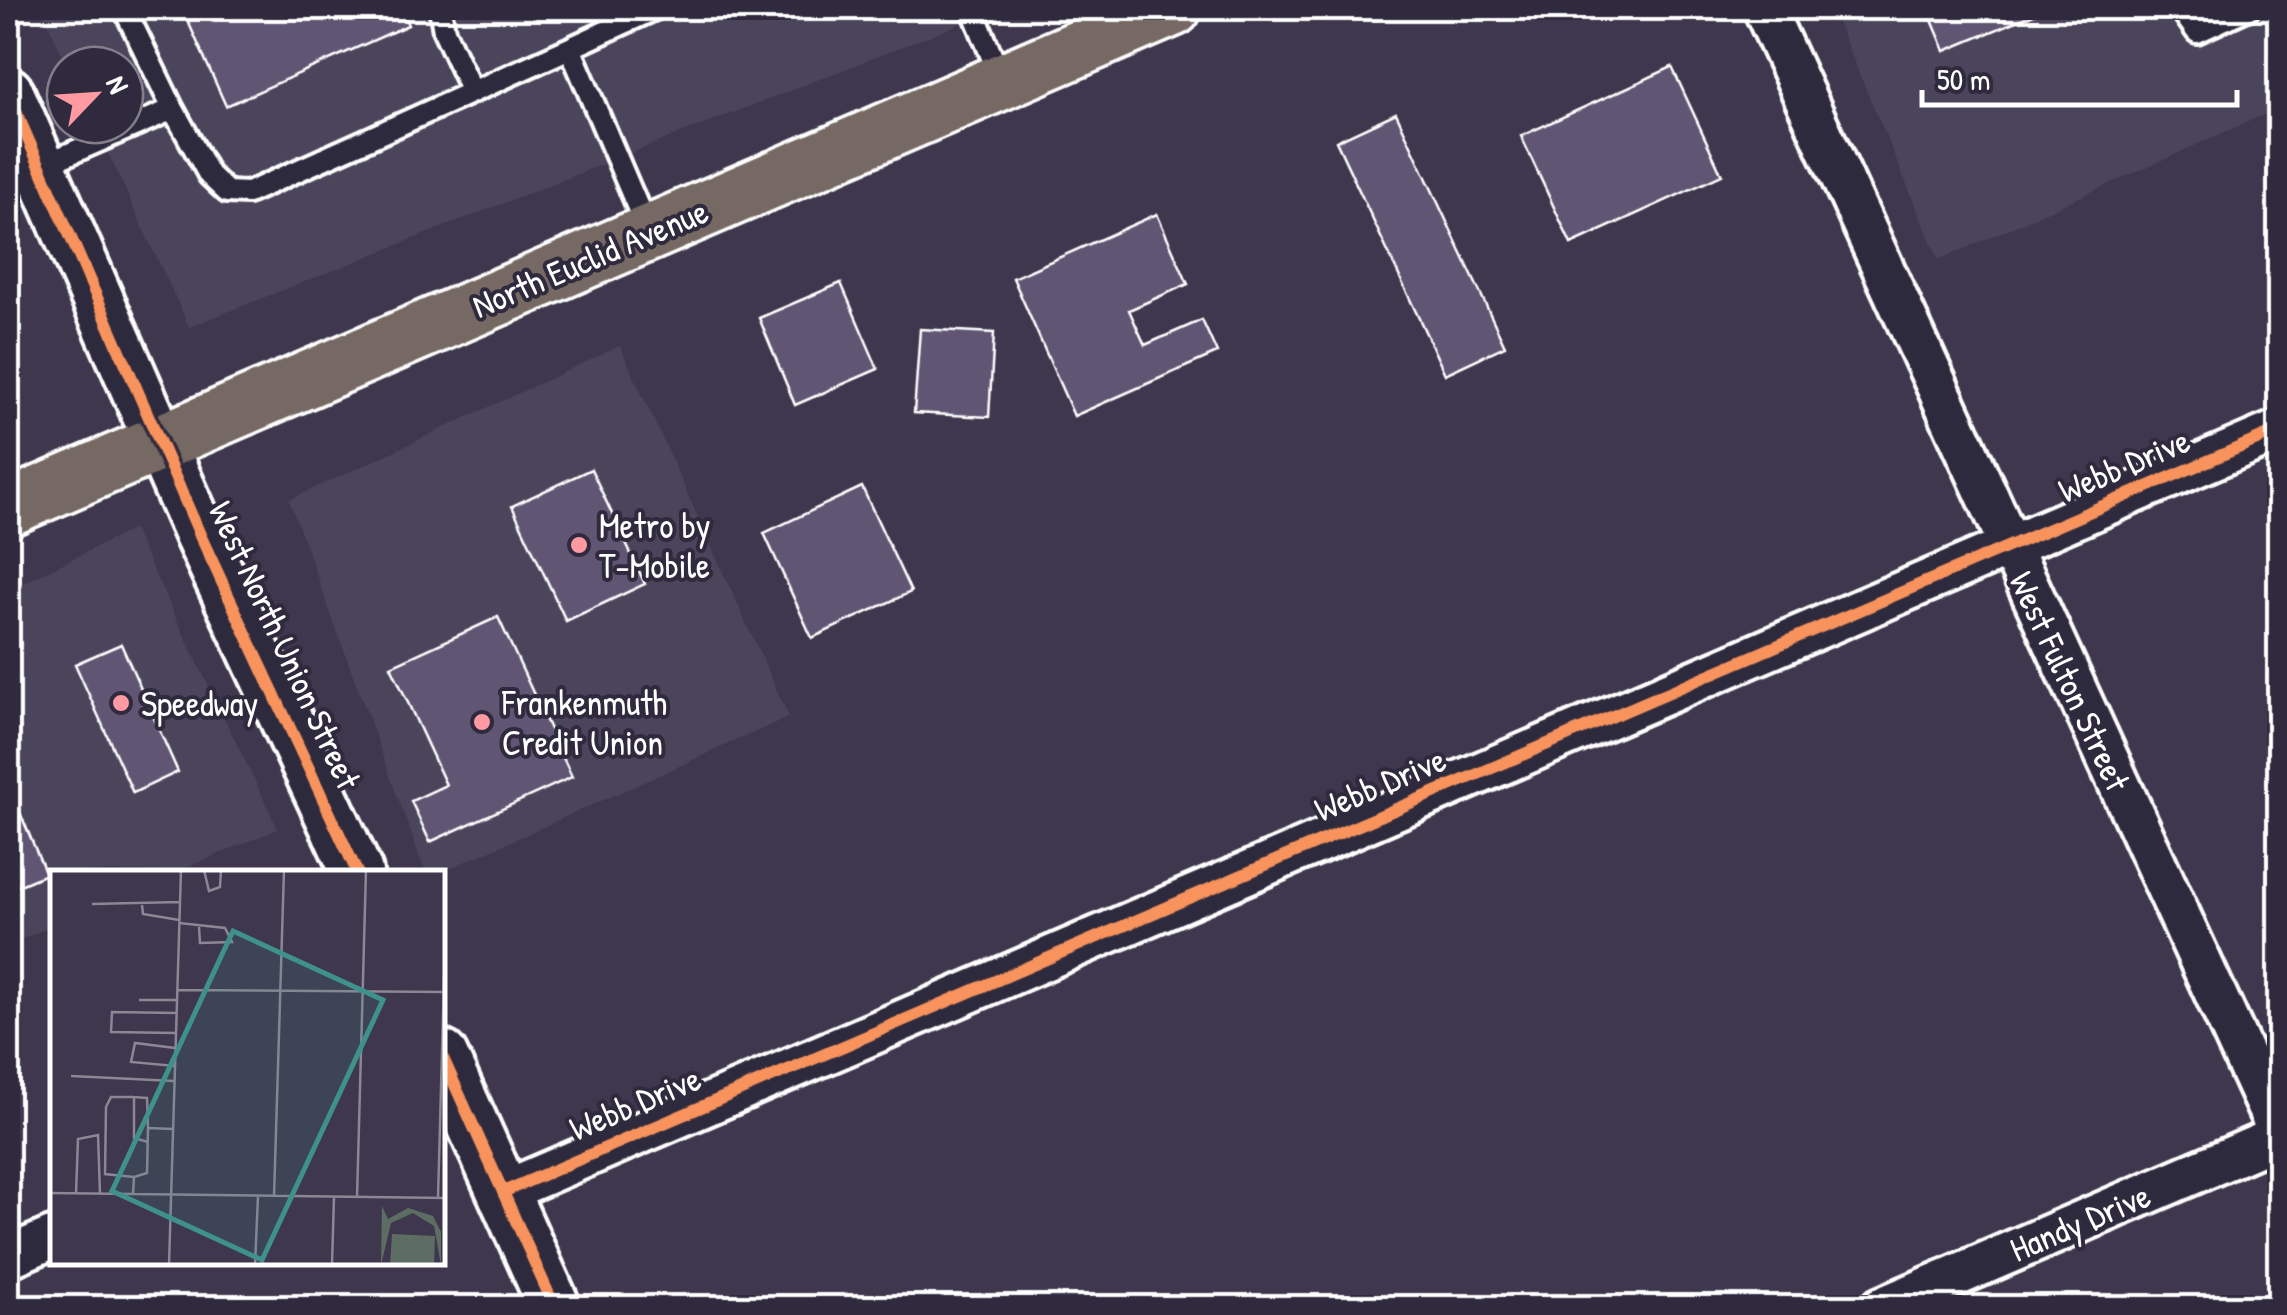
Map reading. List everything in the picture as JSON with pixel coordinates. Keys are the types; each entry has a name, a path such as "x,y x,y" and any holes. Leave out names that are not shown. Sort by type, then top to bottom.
{"main road":[{"name":"North Euclid Avenue","path":"8,508 1002,81 1111,27 1173,8"}],"street":[{"name":"West Fulton Street","path":"1764,8 2280,1135"},
{"name":"West North Union Street","path":"8,94 159,442 356,870"},
{"name":"Webb Drive","path":"504,1192 2280,430"},
{"path":"445,1066 555,1308"},
{"name":"Handy Drive","path":"1881,1308 2280,1135"},
{"path":"8,1258 50,1239"}],"lane":[{"path":"124,8 209,175 227,192 248,193 657,8"},
{"path":"440,8 444,31 472,92"},
{"path":"972,8 1002,81"},
{"path":"2180,8 2197,32 2249,8"},
{"path":"570,48 649,232"},
{"path":"39,167 173,109"}],"shaded area":[{"path":"41,8 1000,8 189,327 104,145 145,145 145,45 58,45"},
{"path":"1831,8 2279,8 2279,108 1939,260"},
{"path":"620,346 789,717 445,871 424,870 289,500"},
{"path":"133,529 278,829 181,870 50,870 50,927 8,945 8,590"}],"building":[{"path":"182,8 401,8 408,25 226,106"},
{"path":"1927,8 2046,8 2046,9 1945,51"},
{"path":"1672,67 1722,175 1571,244 1521,136"},
{"path":"1396,113 1505,346 1445,374 1336,141"},
{"path":"1157,214 1188,284 1129,310 1145,345 1202,320 1217,353 1074,416 1013,278"},
{"path":"841,283 878,369 795,405 759,318"},
{"path":"920,329 994,333 989,417 914,413"},
{"name":"Metro by T-Mobile","path":"591,469 645,584 566,621 512,506"},
{"path":"862,487 911,592 812,638 764,533"},
{"name":"Frankenmuth Credit Union","path":"498,617 572,777 430,842 411,801 446,785 391,666"},
{"path":"121,644 178,772 133,793 75,664"},
{"path":"8,784 46,874 8,890"}],"cycle path":[{"path":"8,93 201,537 356,870"},
{"path":"503,1192 2280,430"},
{"path":"445,1063 555,1308"}],"place":[{"name":"Metro by T-Mobile","path":"579,545"},
{"name":"Speedway","path":"121,703"},
{"name":"Frankenmuth Credit Union","path":"482,722"}]}
